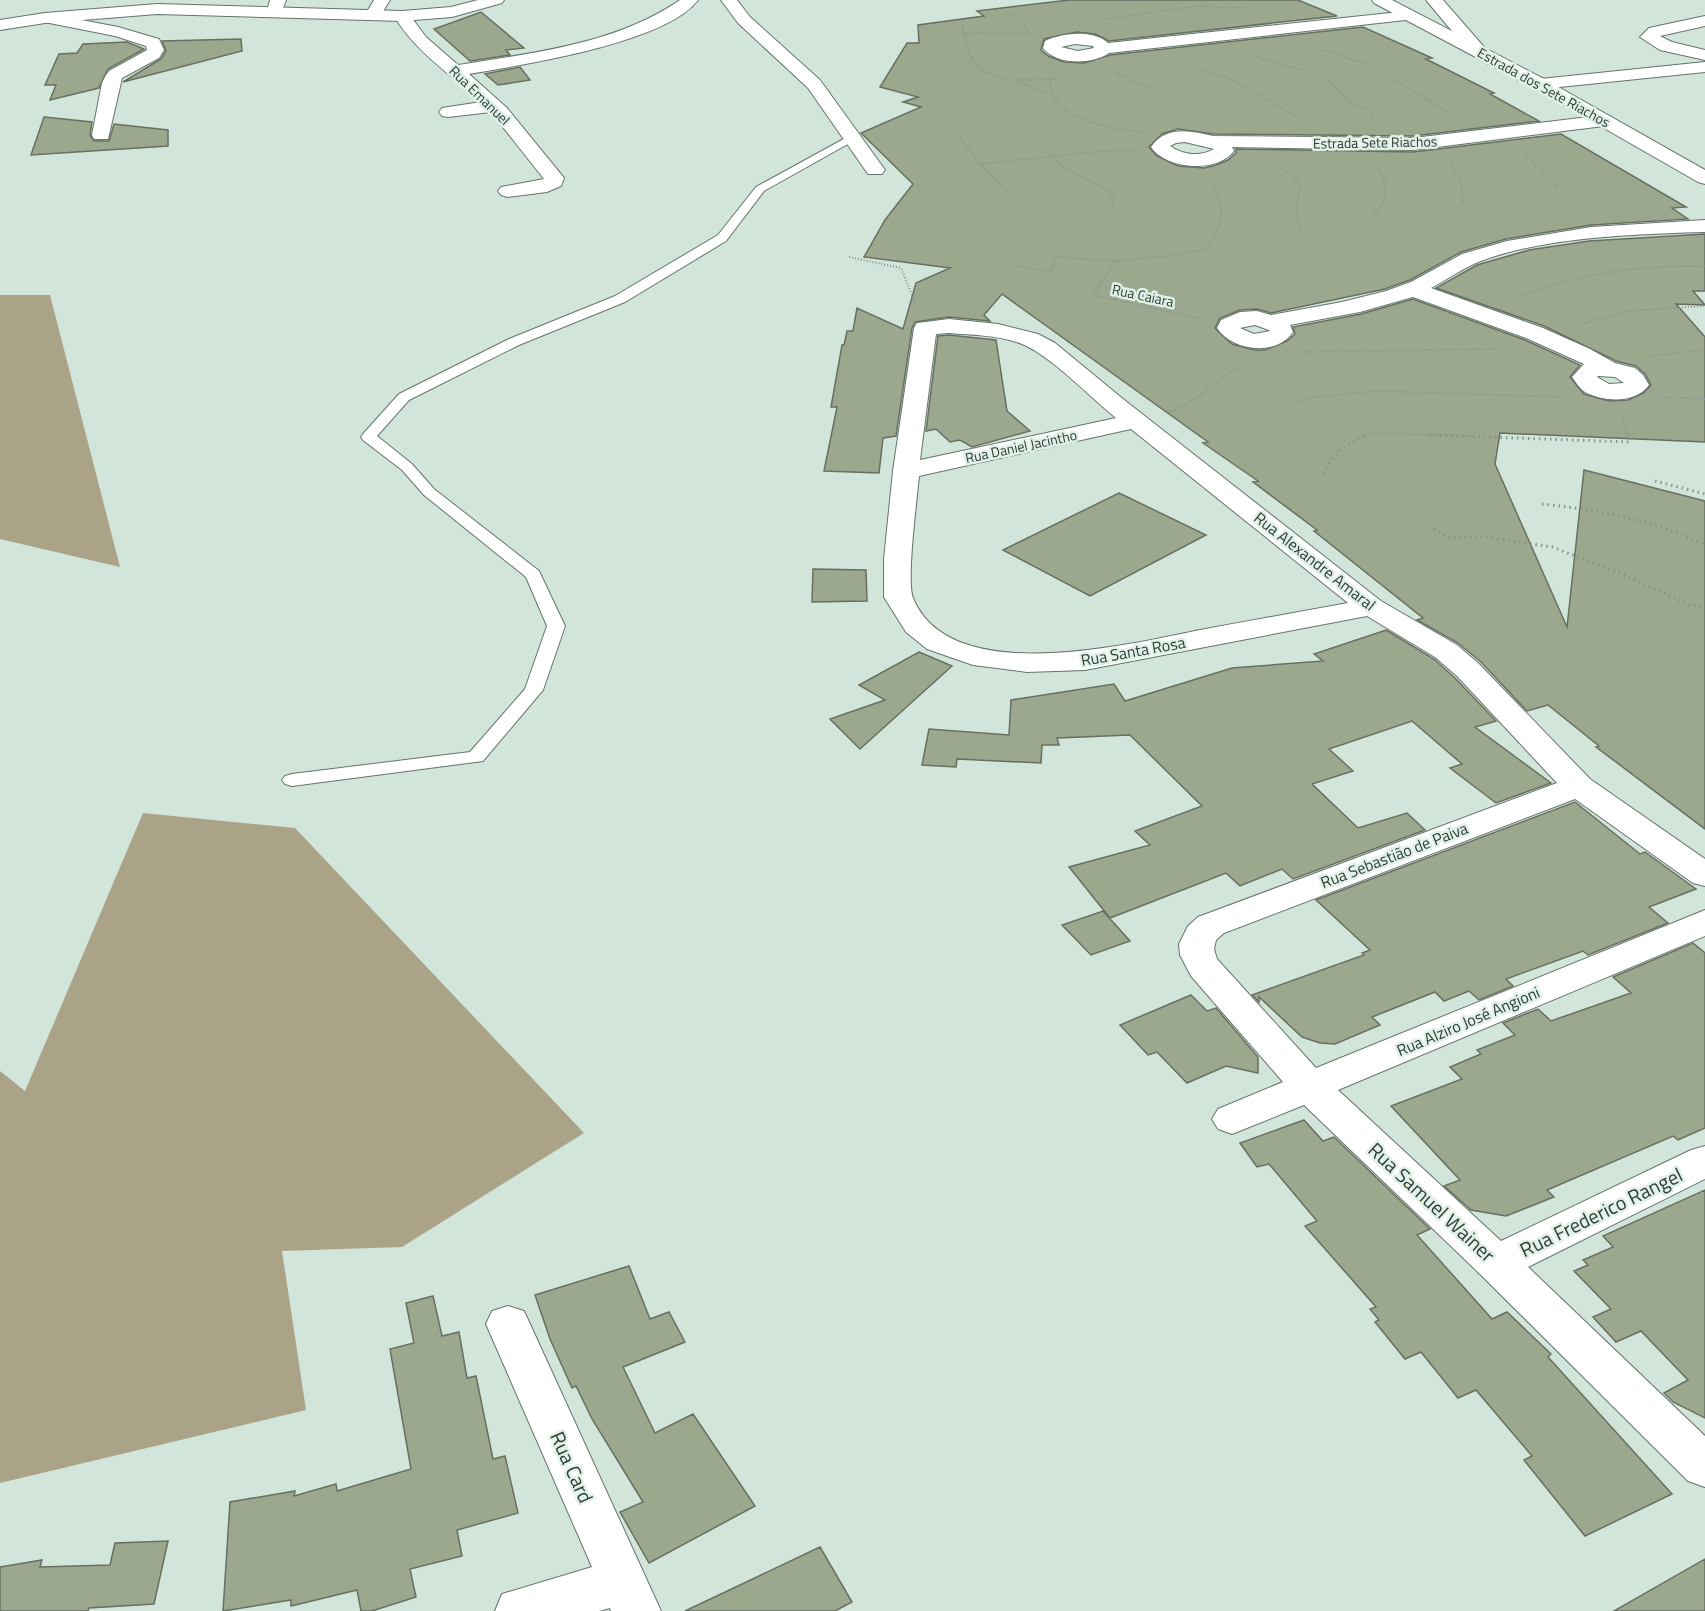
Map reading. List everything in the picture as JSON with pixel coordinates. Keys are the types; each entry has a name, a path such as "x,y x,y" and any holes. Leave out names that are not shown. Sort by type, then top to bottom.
{"street":[{"path":"373,15 382,0"},
{"path":"0,25 45,18 157,9 276,5 402,16 452,12 496,0"},
{"path":"456,71 516,61 624,34 661,20 678,11 690,0"},
{"path":"729,0 744,20 814,84 875,170"},
{"name":"Estrada dos Sete Riachos","path":"1380,0 1540,84 1705,178"},
{"path":"1434,0 1478,51"},
{"name":"Rua Emanuel","path":"402,16 414,34 495,106 554,178 554,182 547,186 507,191"},
{"path":"1104,48 1098,42 1083,39 1059,41 1051,45 1061,53 1094,54 1104,48 1409,16"},
{"path":"45,18 118,32 153,43 156,50 153,54 115,75 111,83 101,135"},
{"path":"1705,21 1655,32 1648,37 1666,46 1705,55"},
{"path":"1540,84 1705,67"},
{"path":"448,112 495,106"},
{"name":"Estrada Sete Riachos","path":"1162,146 1184,136 1215,141 1433,143 1487,134 1605,121"},
{"path":"1162,146 1168,154 1189,159 1206,158 1221,154 1224,147 1215,141"},
{"path":"1229,324 1228,328 1234,336 1260,341 1275,338 1282,332 1278,325 1272,322 1364,303 1413,289 1442,271 1476,255 1522,243 1587,232 1705,226"},
{"path":"1413,289 1591,358 1605,366 1608,383"},
{"name":"Rua Alexandre Amaral","path":"925,328 970,327 998,331 1030,339 1047,348 1135,421 1371,607 1446,651 1468,670 1578,786 1705,875"},
{"name":"Rua Santa Rosa","path":"925,328 906,471 898,559 898,597 916,626 937,643 973,656 1027,663 1085,661 1371,607"},
{"name":"Rua Daniel Jacintho","path":"906,471 1135,421"},
{"name":"Rua Sebastião de Paiva","path":"1211,925 1578,786"},
{"name":"Rua Alziro José Angioni","path":"1232,1119 1705,922"},
{"name":"Rua Samuel Wainer","path":"1211,925 1200,932 1196,941 1197,956 1204,968 1310,1086 1705,1466"},
{"name":"Rua Frederico Rangel","path":"1496,1263 1705,1161"},
{"name":"Rua Card","path":"508,1324 629,1596"},
{"path":"520,1611 629,1596"}],"lane":[{"path":"292,780 476,758 534,690 556,626 533,575 429,492 407,467 368,436 404,397 514,342 620,299 722,238 760,189 851,138"}],"path":[{"path":"1006,12 1022,21 1037,41 1051,45"},
{"path":"961,22 965,43 975,63 982,71 1051,96 1076,119 1145,132 1162,146"},
{"path":"1130,46 1231,79 1349,144 1380,172 1388,191 1387,201 1372,218"},
{"path":"1051,96 1048,89 1050,81 1080,63 1078,55"},
{"path":"1326,78 1352,104 1368,109 1388,144"},
{"path":"1012,80 1054,79"},
{"path":"1395,80 1523,153 1557,187"},
{"path":"959,135 980,164 1009,194"},
{"path":"1248,141 1253,151 1292,175 1300,186 1296,209 1301,235"},
{"path":"1433,143 1455,170 1461,183 1463,204"},
{"path":"980,164 1162,146"},
{"path":"1052,156 1060,165 1096,182 1112,194 1113,206"},
{"path":"1016,267 1050,272 1056,257 1116,261 1176,255 1206,249 1219,232 1221,207 1217,189 1203,171 1189,159"},
{"path":"849,257 901,268 925,328"},
{"name":"Rua Caiara","path":"1116,261 1093,295 1229,324"},
{"path":"1480,315 1553,283 1599,273 1641,268 1705,266"},
{"path":"1293,354 1360,350 1514,349 1549,340 1587,321 1629,311 1705,306"},
{"path":"1135,421 1181,409 1196,399 1208,386 1250,362"},
{"path":"1294,404 1308,398 1374,391 1578,398 1608,383 1630,442 1375,433 1338,448 1331,456 1323,473"},
{"path":"1655,481 1705,494"},
{"path":"1542,504 1593,509 1645,520 1705,545"},
{"path":"1434,529 1450,538 1480,536 1552,548 1620,573 1689,605 1705,606"}],"shaded area":[{"path":"0,295 50,295 120,567 0,539"},
{"path":"143,813 295,828 584,1133 402,1247 282,1251 306,1410 0,1483 0,1071 25,1091"}],"building":[{"path":"1069,0 1298,0 1337,16 1109,41 1095,34 1077,32 1044,39 1041,50 1048,56 1064,62 1084,63 1110,55 1363,27 1432,58 1426,59 1494,93 1490,94 1539,121 1413,136 1213,134 1178,129 1162,134 1149,147 1157,156 1178,166 1204,168 1216,165 1228,160 1236,153 1236,149 1413,152 1561,134 1686,207 1672,208 1688,219 1591,225 1506,239 1461,252 1410,280 1385,289 1271,313 1257,309 1240,310 1220,318 1215,328 1232,344 1254,350 1265,350 1287,341 1295,334 1293,327 1361,314 1413,299 1525,340 1580,365 1570,377 1584,394 1609,401 1628,400 1644,393 1651,385 1645,374 1636,366 1616,361 1544,326 1436,288 1477,265 1529,250 1589,241 1705,234 1705,291 1693,291 1705,305 1676,304 1705,337 1705,442 1500,433 1495,464 1567,627 1584,470 1705,501 1705,829 1596,747 1599,746 1548,705 1527,711 1481,662 1458,643 1417,620 1423,618 1314,531 1317,530 1253,482 1258,481 1203,443 1208,442 1002,294 984,315 990,321 949,317 915,322 912,328 896,436 883,438 879,473 824,471 837,407 831,407 842,345 844,345 847,331 853,331 857,308 903,329 916,283 950,268 864,257 885,220 913,184 861,133 921,107 903,102 918,97 880,87 907,43 919,43 918,25 984,16 977,11"},
{"path":"481,12 524,48 506,50 510,55 470,61 434,29"},
{"path":"241,39 242,51 123,82 161,59 166,51 162,41"},
{"path":"127,42 144,49 108,69 99,88 50,100 56,85 45,85 59,54 77,53 83,44"},
{"path":"520,67 530,80 498,85 485,74"},
{"path":"44,117 92,122 90,135 94,141 109,141 114,124 168,130 168,146 31,155"},
{"path":"938,336 996,340 1007,411 1030,431 972,447 960,440 950,442 936,429 926,431"},
{"path":"1119,493 1206,535 1090,596 1003,550"},
{"path":"813,569 866,570 867,601 812,602"},
{"path":"1386,630 1434,659 1455,678 1496,721 1475,727 1551,783 1496,803 1450,768 1462,764 1412,721 1329,749 1353,771 1312,784 1358,828 1407,813 1425,830 1293,879 1282,869 1240,886 1226,873 1110,918 1069,867 1150,845 1135,831 1202,806 1130,735 1057,738 1059,745 1042,745 1041,763 957,759 956,767 922,765 929,729 1009,735 1011,700 1114,684 1125,701 1232,668 1323,661 1314,654"},
{"path":"919,652 952,666 860,749 830,719 885,700 859,685"},
{"path":"1575,802 1640,854 1645,852 1696,889 1649,907 1668,923 1588,955 1583,951 1506,979 1513,986 1479,1000 1469,991 1444,1001 1435,992 1372,1017 1380,1025 1335,1044 1320,1043 1302,1037 1259,997 1259,1002 1252,995 1364,955 1362,953 1370,950 1316,900"},
{"path":"1103,911 1130,941 1091,955 1062,925"},
{"path":"1693,943 1705,953 1705,1128 1678,1140 1673,1136 1547,1190 1554,1197 1506,1216 1471,1210 1444,1186 1460,1180 1391,1106 1462,1079 1450,1067 1481,1054 1477,1050 1515,1035 1503,1023 1538,1009 1551,1021 1631,993 1613,977"},
{"path":"1191,995 1207,1011 1216,1008 1258,1057 1258,1073 1226,1066 1187,1083 1157,1052 1148,1055 1120,1025"},
{"path":"1304,1120 1323,1141 1334,1137 1430,1229 1417,1235 1492,1319 1507,1312 1551,1354 1548,1357 1672,1494 1585,1536 1524,1460 1532,1456 1476,1390 1458,1398 1421,1352 1405,1359 1375,1322 1379,1320 1370,1309 1376,1307 1305,1226 1317,1221 1269,1164 1257,1167 1240,1143"},
{"path":"1705,1190 1705,1418 1673,1402 1664,1393 1688,1380 1641,1331 1616,1342 1593,1317 1611,1309 1574,1271 1588,1265 1583,1260 1613,1247 1603,1236"},
{"path":"629,1266 650,1319 669,1312 685,1342 623,1367 655,1433 693,1414 755,1506 649,1563 620,1512 643,1502 592,1419 576,1386 572,1388 550,1339 535,1295"},
{"path":"433,1296 442,1336 459,1332 467,1378 476,1376 493,1459 505,1456 518,1513 457,1530 462,1556 410,1569 416,1597 372,1611 361,1611 357,1590 291,1606 291,1600 223,1611 230,1502 295,1491 294,1496 336,1484 337,1491 411,1469 390,1349 414,1343 406,1303"},
{"path":"168,1541 154,1604 89,1608 88,1611 0,1611 0,1567 42,1560 40,1567 110,1565 115,1543"},
{"path":"820,1547 852,1602 835,1611 685,1611"},
{"path":"1705,1559 1705,1611 1614,1611"}]}
